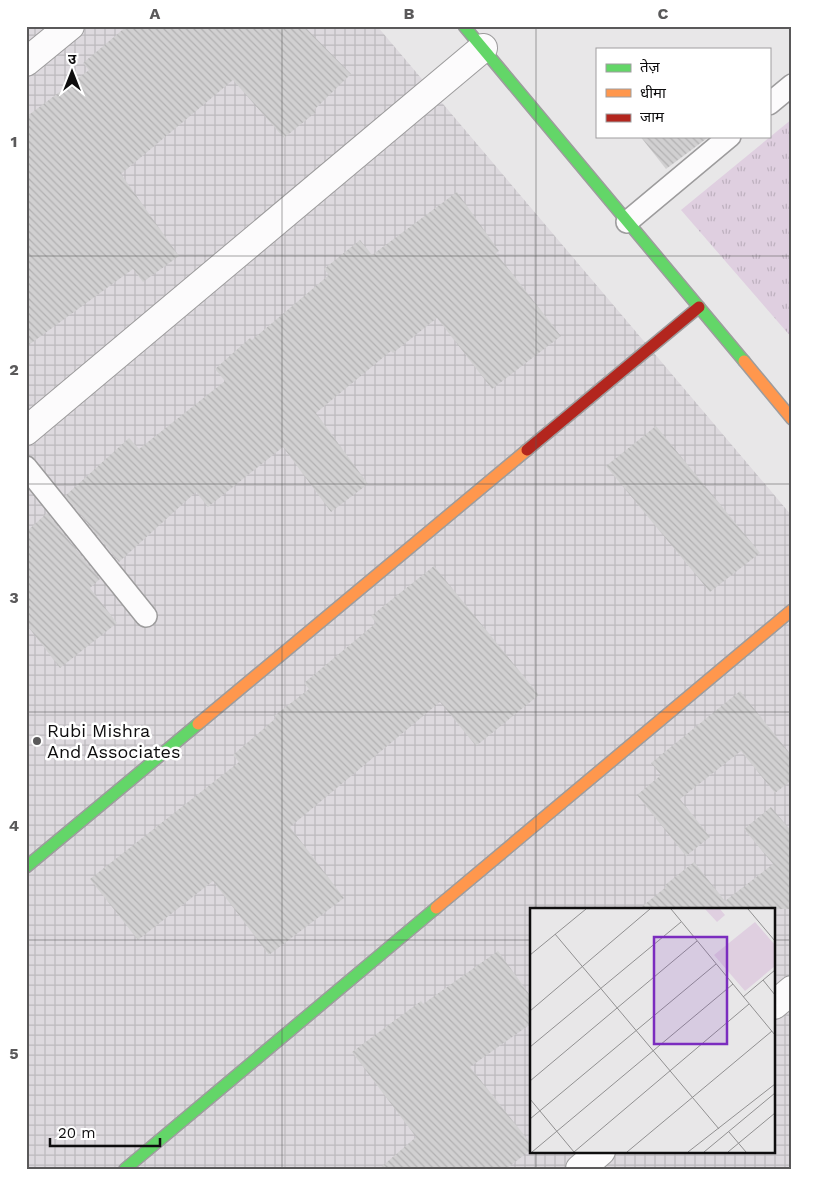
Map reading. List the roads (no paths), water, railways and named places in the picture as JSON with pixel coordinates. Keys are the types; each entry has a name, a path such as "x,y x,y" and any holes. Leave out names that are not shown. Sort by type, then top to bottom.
{"street":[{"path":"26,62 70,26"},
{"path":"464,26 792,419"},
{"path":"26,431 483,48"},
{"path":"26,867 699,307"},
{"path":"126,1169 792,610"},
{"path":"776,1003 792,990"},
{"path":"580,1169 600,1152"}],"lane":[{"path":"770,103 792,85"},
{"path":"627,222 728,138"},
{"path":"26,467 146,616"}],"place":[{"name":"Rubi Mishra And Associates","path":"37,741"}]}
